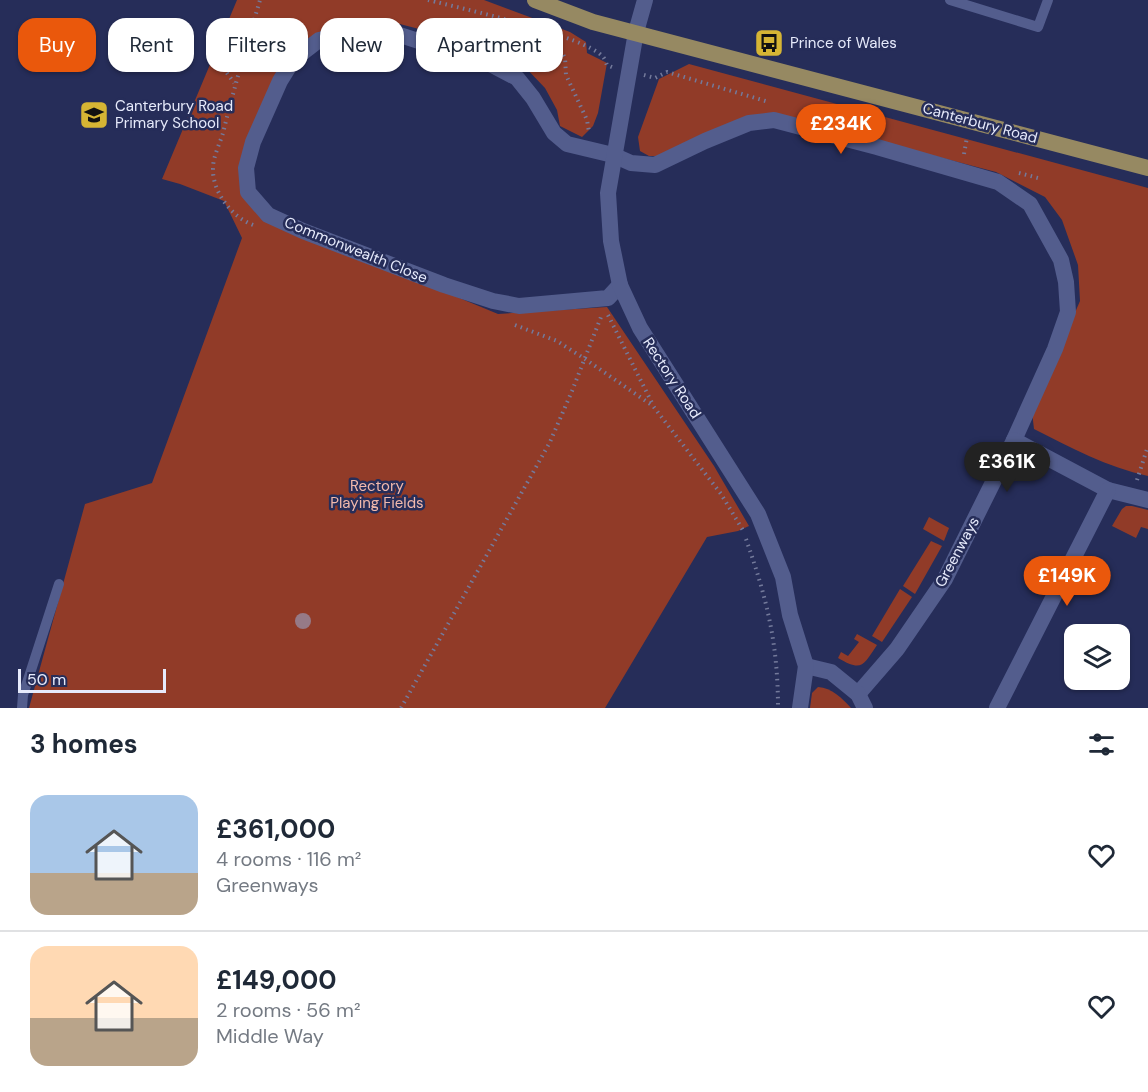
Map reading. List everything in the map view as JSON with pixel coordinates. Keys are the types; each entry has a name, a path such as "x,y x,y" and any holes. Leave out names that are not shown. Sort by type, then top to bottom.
{"main road":[{"name":"Canterbury Road","path":"535,0 593,22 1148,168"}],"street":[{"name":"Rectory Road","path":"645,0 636,32 608,193 611,241 620,285 640,328 758,514 783,577 790,615 806,666 800,708"},
{"name":"Commonwealth Close","path":"613,155 567,144 554,133 533,98 517,78 492,65 400,35 358,31 319,40 293,60 279,81 253,142 246,168 248,192 268,215 444,285 493,301 519,306 608,298 620,285"},
{"name":"Greenways","path":"613,155 631,163 655,165 749,123 774,120 798,125 998,182 1030,204 1061,260 1066,282 1068,312 1055,349 1014,441 945,579 861,701"},
{"path":"1014,441 1108,490 1148,500"},
{"path":"997,708 1108,490"},
{"path":"806,666 831,672 861,701"}],"lane":[{"path":"950,0 1038,27 1048,0"},
{"path":"22,708 23,695 59,584"}],"path":[{"path":"255,226 244,222 227,207 217,187 213,168 234,84 260,0"},
{"path":"428,0 496,18"},
{"path":"563,37 590,48"},
{"path":"563,53 566,75 587,120 589,148"},
{"path":"226,72 234,84"},
{"path":"401,708 550,442 605,308 653,406 721,494 744,531 763,587 774,632 778,708"},
{"path":"505,321 557,341 653,406"},
{"path":"1137,480 1148,446"}],"green space":[{"name":"Rectory Playing Fields","path":"237,0 484,0 532,18 416,18 416,28 404,25 404,18 320,18 320,32 308,40 308,18 229,18"},
{"name":"Rectory Playing Fields","path":"563,29 586,42 587,53 607,63 598,113 593,126 582,137 560,126 557,110 545,88 530,72 563,72"},
{"path":"689,64 1148,188 1148,476 1104,462 1034,429 1032,412 1080,301 1078,265 1062,220 1045,197 996,172 778,115 661,156 649,156 640,151 638,137 659,79"},
{"name":"Rectory Playing Fields","path":"207,72 287,72 246,160 259,207 298,231 498,314 607,307 714,466 749,526 738,531 707,537 605,708 29,708 85,504 152,483 242,238 224,201 162,179"},
{"path":"1126,506 1148,510 1148,529 1141,527 1136,538 1112,526"},
{"path":"929,517 949,528 944,541 923,529"},
{"path":"931,541 942,546 915,594 903,586"},
{"path":"900,589 912,597 882,642 872,636"},
{"path":"857,634 877,645 865,662 857,666 838,658 841,652 848,656 859,642 854,639"},
{"path":"818,687 832,691 851,708 810,708 812,693"}],"place":[{"name":"Prince of Wales","path":"769,43"},
{"name":"Canterbury Road Primary School","path":"94,115"}]}
